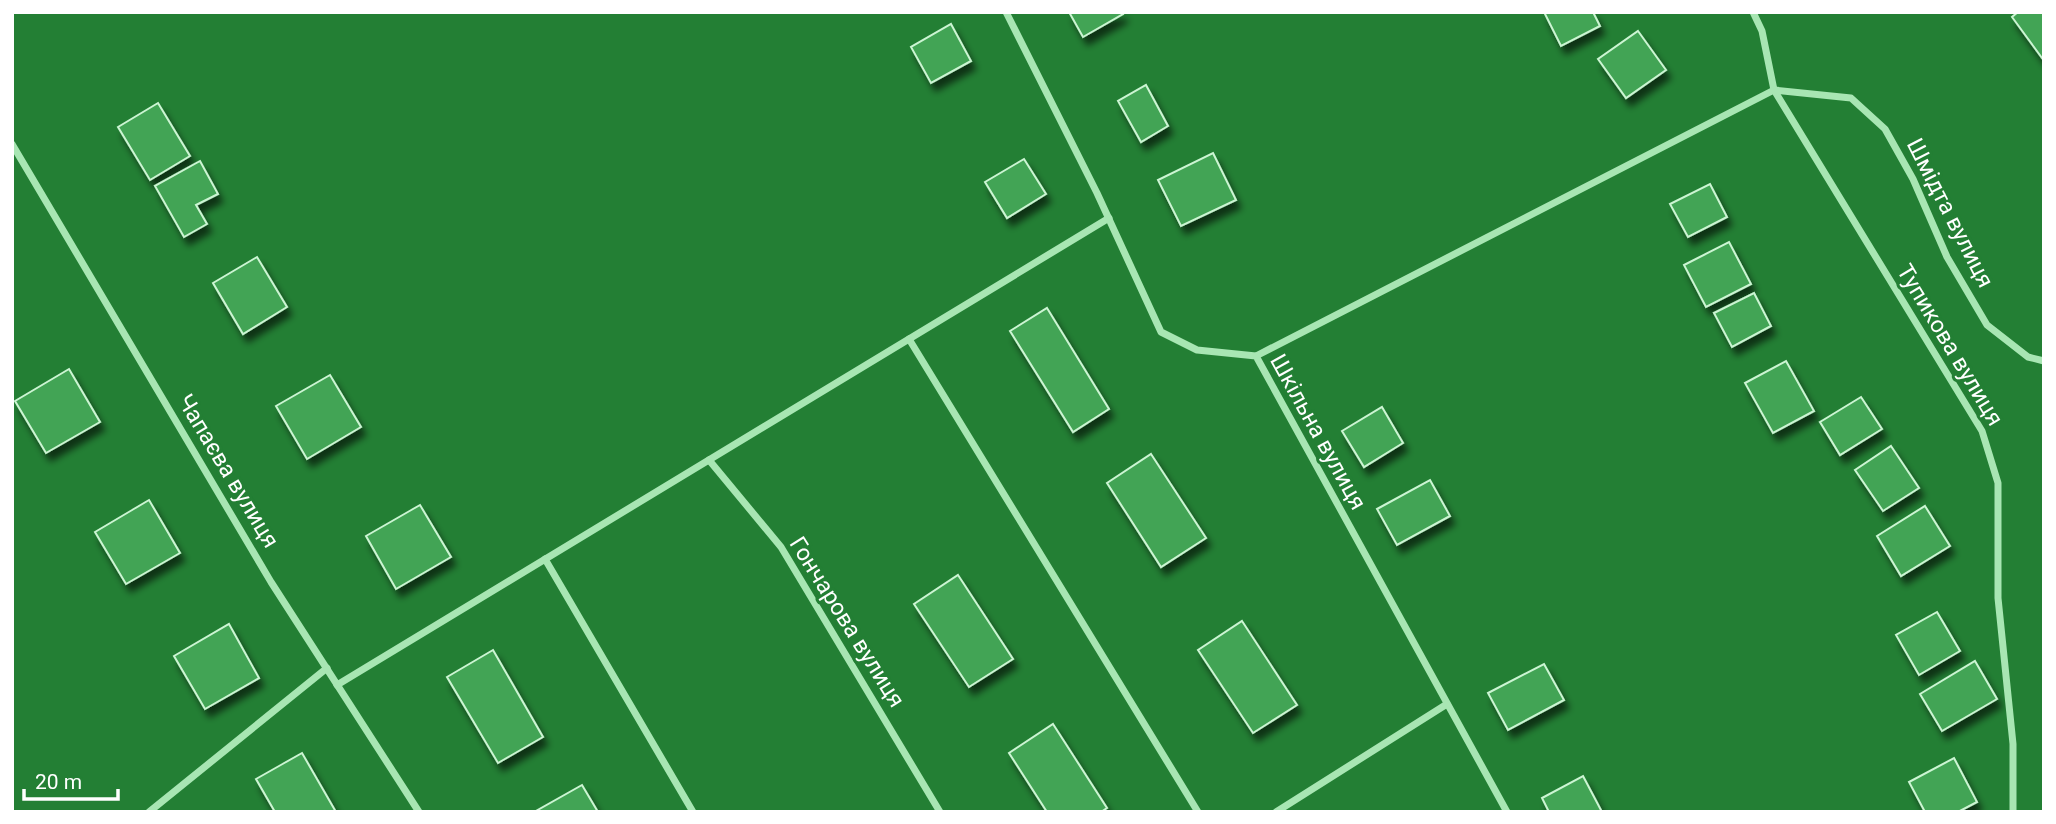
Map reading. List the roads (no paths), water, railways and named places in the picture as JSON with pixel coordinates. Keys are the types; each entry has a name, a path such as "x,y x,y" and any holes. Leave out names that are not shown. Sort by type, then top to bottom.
{"street":[{"name":"Шкільна вулиця","path":"1006,12 1109,218 1161,332 1197,350 1256,356 1507,812"},
{"name":"Тупикова вулиця","path":"1753,12 1762,32 1774,90 1982,430 1998,483 1998,598 2013,744 2013,812"},
{"path":"1256,356 1774,90"},
{"name":"Шмідта вулиця","path":"1774,90 1851,98 1885,129 1913,179 1947,257 1987,325 2028,357 2044,361"},
{"name":"Чапаєва вулиця","path":"12,144 271,582 419,812"},
{"path":"337,685 1109,218"},
{"path":"909,339 1198,812"},
{"name":"Гончарова вулиця","path":"709,460 780,547 940,812"},
{"path":"545,559 694,812"},
{"path":"149,812 327,668"},
{"path":"1276,812 1447,704"}]}
